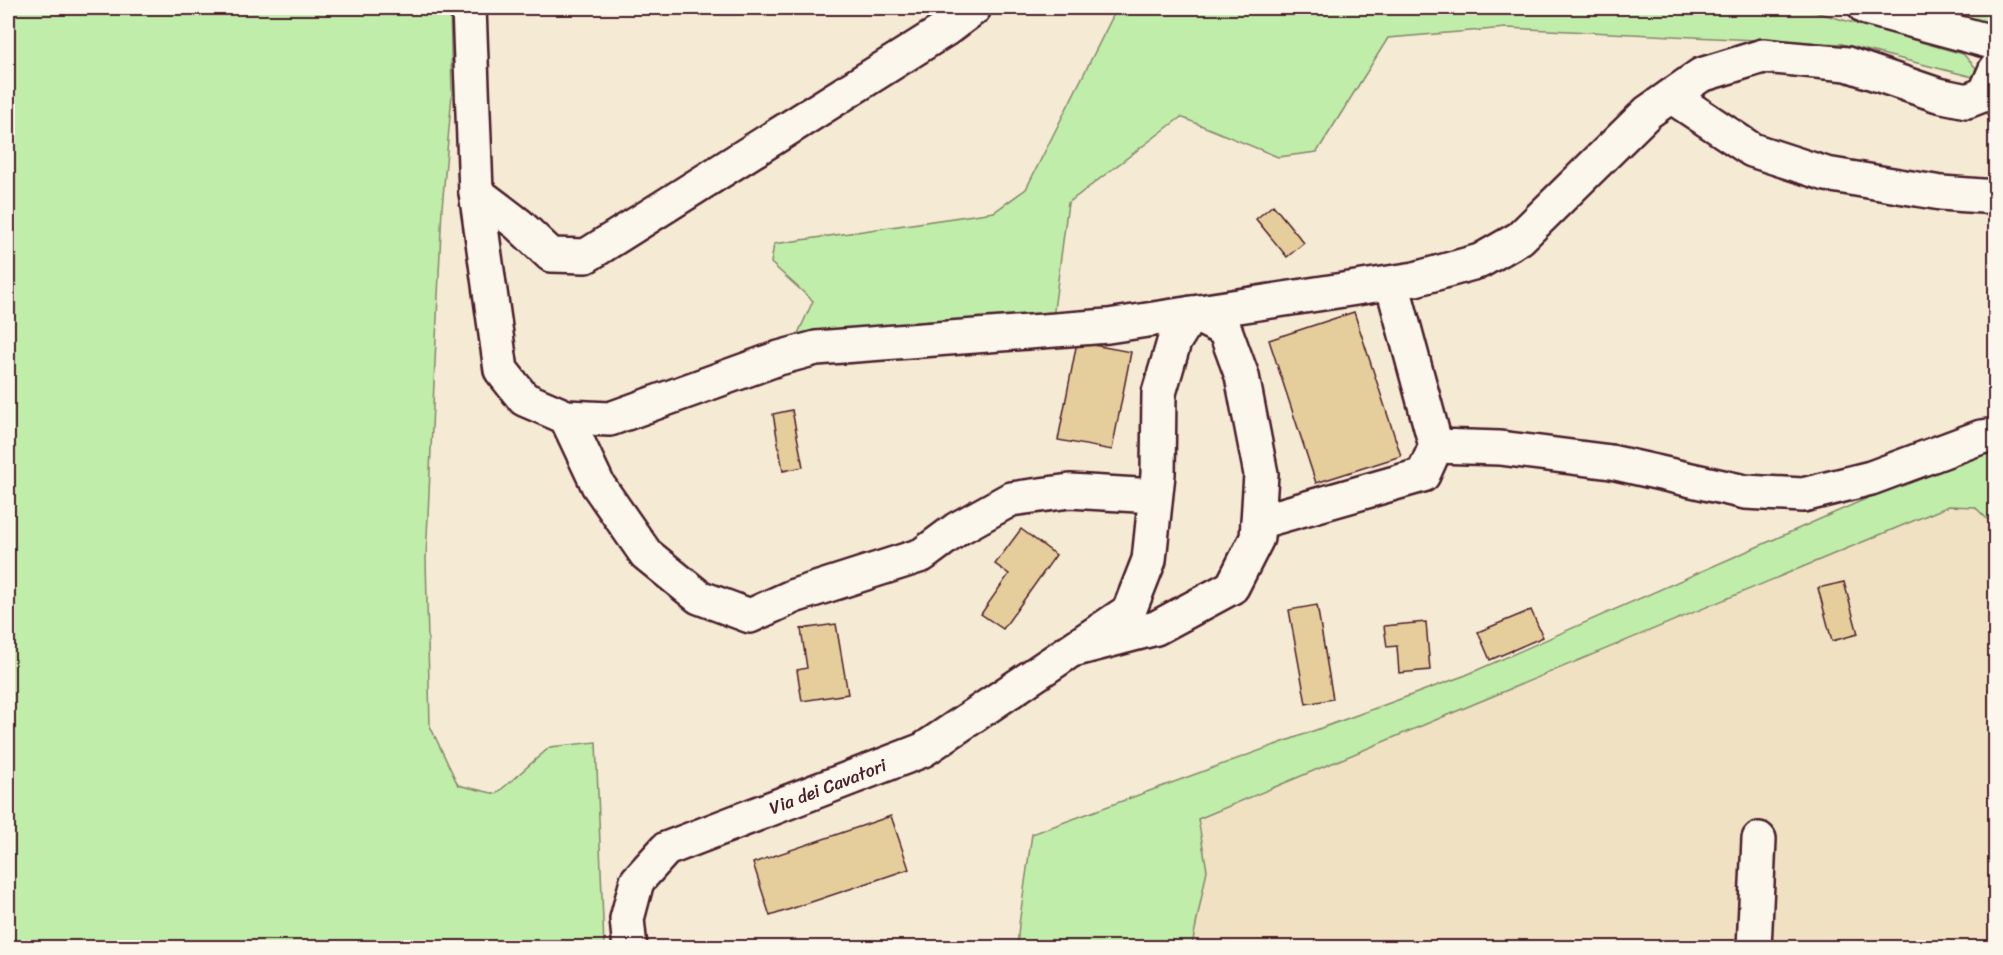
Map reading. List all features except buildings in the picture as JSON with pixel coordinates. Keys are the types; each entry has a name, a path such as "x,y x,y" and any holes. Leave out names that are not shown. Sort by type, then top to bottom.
{"street":[{"path":"469,8 476,192 501,370 524,399 566,417 610,419 779,358 816,348 1108,326 1415,279 1480,261 1520,238 1648,112 1701,75 1763,56 1847,64 1938,95 1967,100 1985,94 1995,69"},
{"path":"476,192 518,224 552,255 586,256 946,29 974,8"},
{"path":"1866,8 1995,43"},
{"path":"1671,96 1752,150 1826,174 1941,193 1995,197"},
{"path":"1258,522 1423,475 1436,446 1392,283"},
{"path":"1076,649 1156,628 1232,586 1257,538 1261,474 1242,376 1225,330 1191,313"},
{"name":"Via dei Cavatori","path":"630,948 627,919 637,881 666,849 923,750 1129,612 1149,560 1158,474 1159,393 1174,342 1191,313"},
{"path":"566,417 598,485 646,554 699,597 750,616 794,596 922,555 957,529 1011,499 1070,491 1155,496"},
{"path":"1436,446 1500,448 1611,462 1745,492 1803,495 1871,478 1981,437 1995,435"},
{"path":"1754,948 1759,838"}],"shaded area":[{"path":"1949,506 1975,507 1995,527 1996,932 1984,947 1181,948 1192,945 1207,870 1197,819"}],"green space":[{"path":"8,8 450,8 452,94 442,208 426,559 430,726 458,785 496,794 550,747 596,742 604,947 8,947"},
{"path":"1117,8 1801,8 1963,54 1976,68 1973,77 1842,44 1506,28 1388,38 1317,152 1278,157 1181,117 1068,203 1053,318 796,338 813,301 771,263 774,244 994,212 1026,189"},
{"path":"1923,8 1995,8 1995,28"},
{"path":"1995,442 1995,527 1975,507 1949,506 1198,819 1207,870 1192,945 1181,948 1017,948 1032,834 1466,675"}]}
